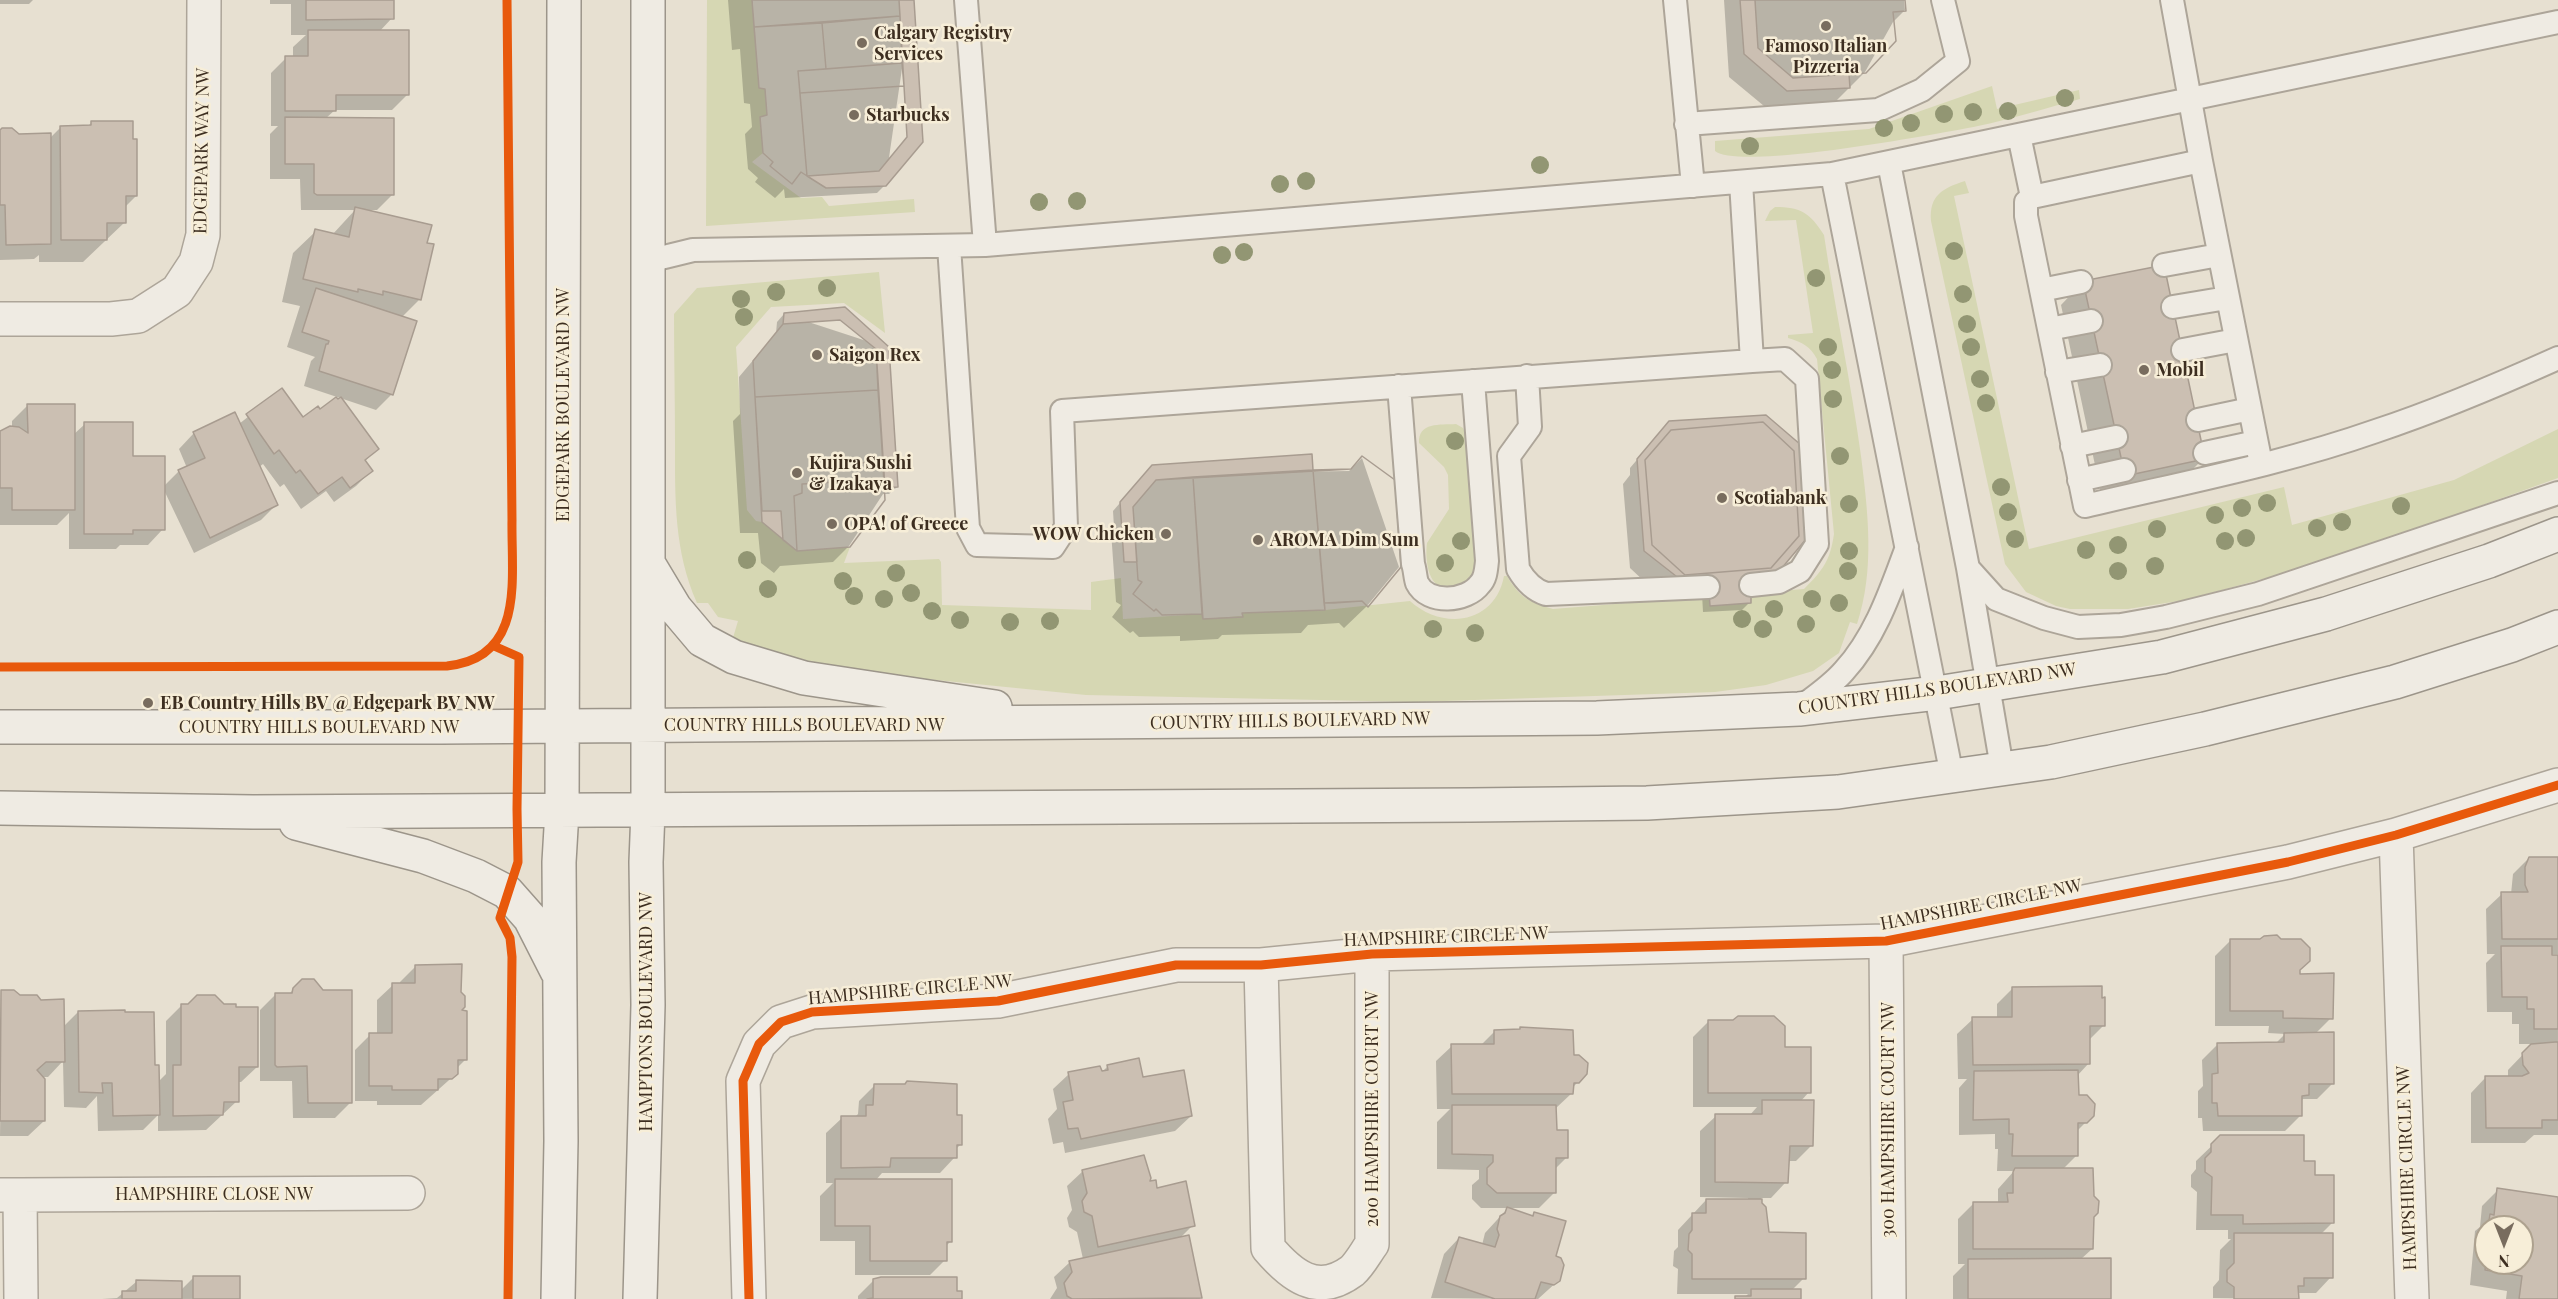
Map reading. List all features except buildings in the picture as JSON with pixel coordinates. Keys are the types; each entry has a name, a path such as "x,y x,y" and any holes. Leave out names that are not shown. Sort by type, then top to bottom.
{"street":[{"name":"EDGEPARK WAY NW","path":"0,320 111,319 138,316 168,298 187,277 196,262 203,235 204,0"},
{"name":"EDGEPARK BOULEVARD NW","path":"562,811 564,0"},
{"path":"648,0 648,726"},
{"name":"COUNTRY HILLS BOULEVARD NW","path":"0,727 648,726 1597,718 1799,709 1937,693 2162,657 2326,614 2489,561 2558,534"},
{"path":"648,563 675,608 702,640 734,657 804,678 1097,722"},
{"path":"0,808 253,812 648,811 1647,803 1838,792 2062,760 2205,729 2384,685 2512,645 2558,627"},
{"name":"HAMPTONS BOULEVARD NW","path":"640,1299 648,1027 646,862 648,726"},
{"path":"2397,835 2558,785"},
{"path":"558,1299 561,1141 559,862 562,811"},
{"path":"253,812 423,856 476,876 507,892 530,918 560,978"},
{"name":"HAMPSHIRE CIRCLE NW","path":"749,1299 743,1081 759,1044 781,1022 812,1012 998,1001 1176,964 1262,965 1372,954 1886,941 2288,862 2397,835 2412,1299"},
{"name":"300 HAMPSHIRE COURT NW","path":"1886,941 1889,1299"},
{"name":"200 HAMPSHIRE COURT NW","path":"1262,965 1268,1248 1283,1265 1308,1282 1329,1281 1352,1270 1372,1244 1372,954"},
{"name":"HAMPSHIRE CLOSE NW","path":"21,1299 10,1195 408,1193"}],"lane":[{"path":"966,0 985,245"},
{"path":"1675,0 1693,186"},
{"path":"1686,124 1878,110 1922,90 1958,61 1943,0"},
{"path":"2172,0 2200,161 2259,453"},
{"path":"648,261 693,250 985,245 1832,174 2558,21"},
{"path":"2019,135 2032,197"},
{"path":"2200,161 2032,197 2026,202 2026,216 2085,506 2259,453 2375,432 2480,393 2558,358"},
{"path":"1889,163 1968,568 2002,768"},
{"path":"1832,174 1952,776"},
{"path":"1741,182 1752,361"},
{"path":"949,246 968,528 977,545 1053,548 1060,540 1066,527 1062,411 1785,359 1807,380 1817,544 1800,571 1779,582 1751,585"},
{"path":"2164,265 2219,255"},
{"path":"2041,290 2081,282"},
{"path":"2173,307 2227,298"},
{"path":"2049,329 2091,321"},
{"path":"2182,350 2236,340"},
{"path":"2057,372 2100,365"},
{"path":"1527,376 1530,427 1509,456 1518,569 1523,578 1538,592 1546,594 1708,587"},
{"path":"1399,386 1413,564 1417,582 1424,591 1434,596 1447,598 1459,597 1471,592 1480,585 1486,573 1487,561 1473,381"},
{"path":"2198,420 2250,409"},
{"path":"2072,446 2116,437"},
{"path":"2205,453 2259,453"},
{"path":"2079,480 2124,470"},
{"path":"1968,568 1996,599 2044,618 2078,627 2121,625 2166,617 2258,594 2558,493"},
{"path":"1799,709 1844,671 1866,642 1884,611 1907,547"}],"green space":[{"path":"707,0 752,0 759,88 765,89 767,115 760,117 763,153 752,162 801,198 822,197 829,206 914,199 915,212 706,226"},
{"path":"1992,86 1997,109 2079,90 2080,99 1978,126 1841,149 1761,157 1732,156 1715,151 1715,141 1869,129"},
{"path":"1965,181 1969,193 1954,196 2029,549 2284,487 2292,525 2454,480 2558,429 2558,478 2318,564 2185,600 2128,609 2070,609 2056,606 2026,592 2005,564 1931,221 1932,205 1939,194"},
{"path":"1775,207 1792,208 1804,213 1814,221 1824,235 1857,428 1866,498 1868,562 1863,604 1857,624 1850,622 1839,653 1813,671 1766,685 1715,692 1414,702 1086,695 846,671 789,659 732,641 738,621 718,617 708,603 697,603 689,583 677,525 674,314 697,288 879,272 885,333 844,303 771,307 736,347 747,510 756,521 762,522 797,551 850,547 844,563 939,559 941,562 942,605 1091,610 1091,582 1121,578 1123,619 1202,614 1203,619 1242,616 1242,613 1325,610 1410,601 1423,611 1437,616 1452,619 1466,618 1479,613 1490,604 1499,592 1504,576 1507,576 1526,598 1553,609 1804,589 1825,564 1834,534 1817,359 1805,345 1788,338 1788,335 1813,333 1796,220 1765,221"},
{"path":"1456,424 1463,428 1467,437 1478,572 1468,587 1447,589 1440,587 1431,578 1426,549 1427,543 1449,509 1448,475 1444,467 1419,443 1422,431 1426,428"}],"cycle path":[{"path":"0,667 447,666 472,660 490,648 502,632 509,612 513,567 507,0"},
{"path":"494,646 519,657 518,862 500,918 510,938 512,957 508,1299"},
{"path":"749,1299 743,1081 759,1044 781,1022 812,1012 998,1001 1176,965 1261,965 1372,954 1886,941 2288,862 2396,835 2558,785"}],"place":[{"name":"Famoso Italian Pizzeria","path":"1826,26"},
{"name":"Calgary Registry Services","path":"862,43"},
{"name":"Starbucks","path":"854,115"},
{"name":"Saigon Rex","path":"817,355"},
{"name":"Mobil","path":"2144,370"},
{"name":"Kujira Sushi & Izakaya","path":"797,473"},
{"name":"Scotiabank","path":"1722,498"},
{"name":"OPA! of Greece","path":"832,524"},
{"name":"WOW Chicken","path":"1166,534"},
{"name":"AROMA Dim Sum","path":"1258,540"},
{"name":"EB Country Hills BV @ Edgepark BV NW","path":"148,703"}]}
